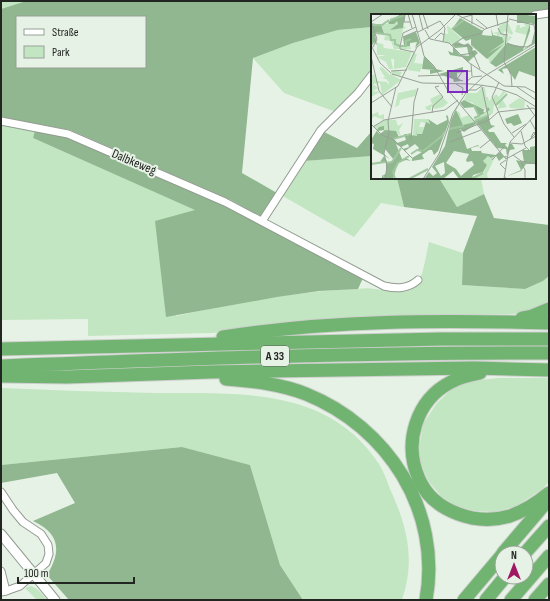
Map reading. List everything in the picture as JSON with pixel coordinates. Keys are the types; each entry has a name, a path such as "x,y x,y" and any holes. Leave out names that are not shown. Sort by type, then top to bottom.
{"highway":[{"path":"496,321 532,316 549,309"},
{"path":"164,345 259,331 386,322 496,321 549,323"},
{"name":"A 33","path":"1,349 433,339 549,339"},
{"name":"A 33","path":"1,366 212,358 409,353 549,353"},
{"path":"1,376 66,377 218,371 450,368 549,370"},
{"path":"506,369 465,376 451,382 436,392 428,401 421,411 412,436 414,464 419,480 428,493 451,512 477,519 491,519 509,516 537,503 549,493"},
{"path":"163,374 241,380 288,388 306,394 331,406 355,421 391,458 419,509 427,549 428,568 426,600"},
{"path":"511,545 549,499"},
{"path":"532,545 549,526"},
{"path":"511,600 549,556"},
{"path":"464,600 494,565"},
{"path":"536,600 549,584"},
{"path":"486,600 498,585"}],"street":[{"path":"536,15 549,13"},
{"path":"262,221 321,130 358,93 371,76"},
{"name":"Dalbkeweg","path":"1,120 68,134 225,202 384,286 402,288 418,280"},
{"path":"1,492 23,522 41,534 48,545 49,554 46,563 20,586 4,591 1,571"},
{"path":"1,534 55,600"}],"green space":[{"path":"1,1 26,1 1,9"},
{"path":"26,1 549,1 549,10 533,13 371,14 371,27 338,30 293,43 253,58 242,173 277,193 262,217 231,200 70,130 1,117 1,9"},
{"path":"371,27 371,71 356,91 336,112 284,93 253,58 293,43 338,30"},
{"path":"1,124 35,130 33,138 196,210 176,316 243,302 311,292 366,288 405,292 414,288 420,280 429,242 463,253 462,285 525,289 543,281 549,276 549,305 527,313 374,317 212,333 88,336 88,319 1,320"},
{"path":"35,130 66,136 220,204 363,278 358,289 319,291 277,297 166,317 155,221 195,210 33,138"},
{"path":"324,132 357,148 371,132 371,156 304,161"},
{"path":"371,156 371,179 397,179 404,207 381,203 354,237 281,195 304,161"},
{"path":"397,179 440,179 457,207 484,194 494,218 549,225 549,276 543,281 525,289 462,285 463,253 477,216 404,207"},
{"path":"440,179 481,179 484,194 457,207"},
{"path":"498,378 549,378 549,482 541,490 516,506 496,512 476,511 458,507 442,497 429,482 419,460 423,424 437,403 453,388 472,381"},
{"path":"1,388 248,395 278,399 307,407 334,420 358,438 379,464 399,511 406,533 409,556 409,568 402,600 303,600 280,565 250,465 182,447 1,465"},
{"path":"182,447 250,465 280,565 303,600 69,600 47,575 55,559 56,544 49,532 33,521 75,503 57,473 1,483 1,465"},
{"path":"31,586 42,593 47,600 37,600 25,588"}]}
